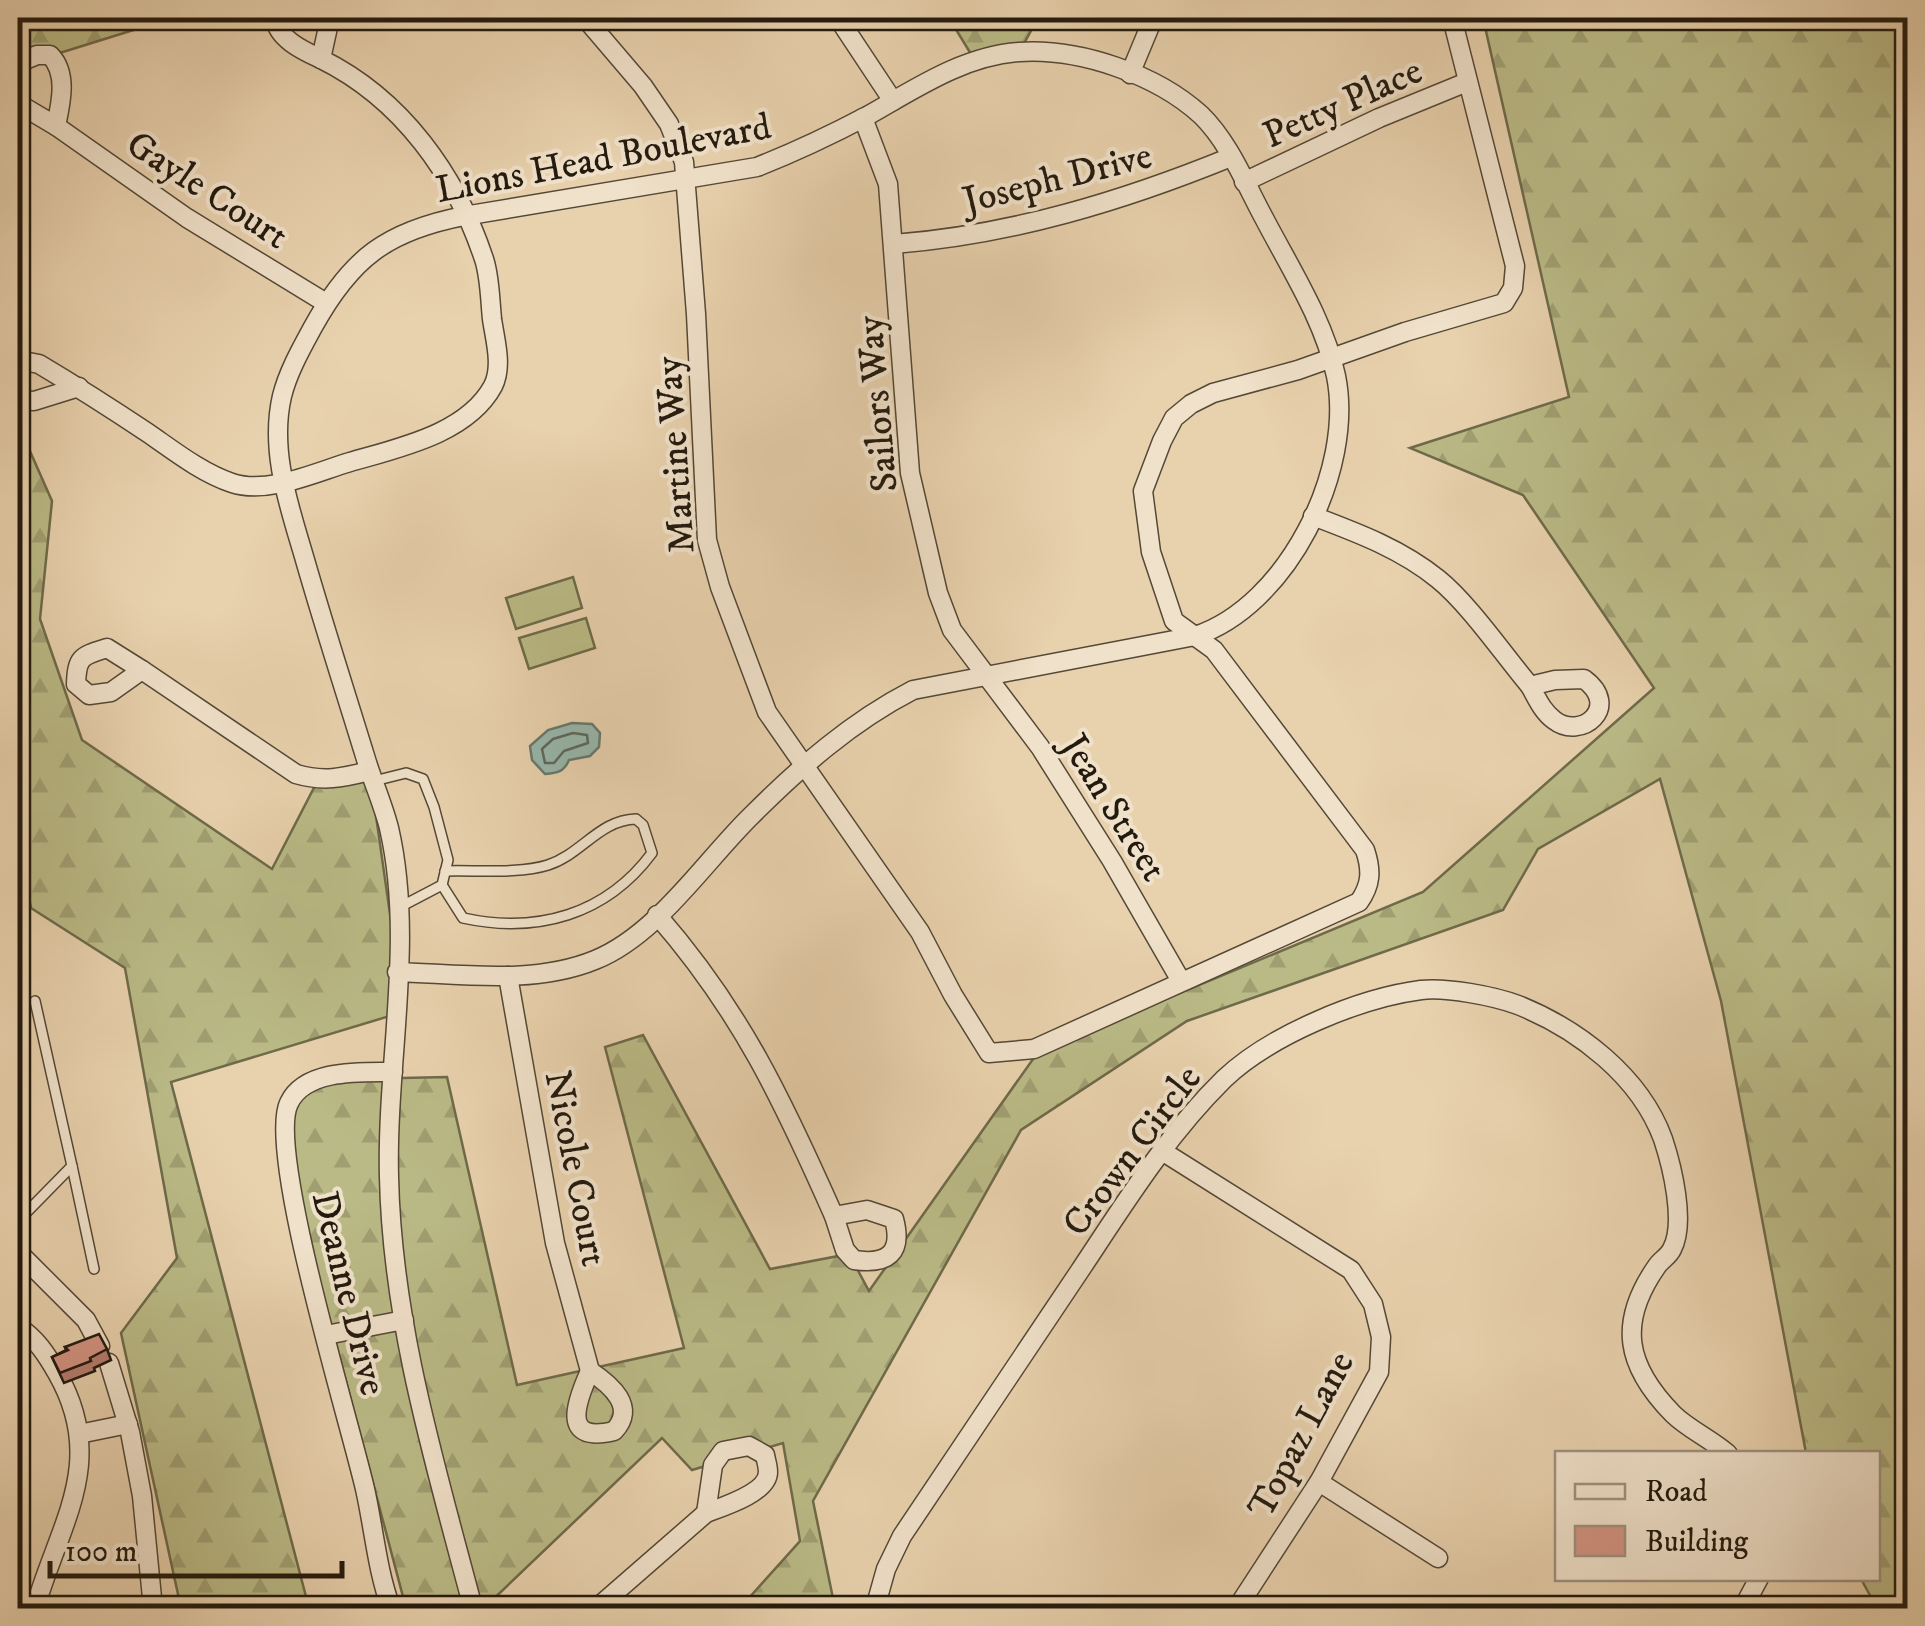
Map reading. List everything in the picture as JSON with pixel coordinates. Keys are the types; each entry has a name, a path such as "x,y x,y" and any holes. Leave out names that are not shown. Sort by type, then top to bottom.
{"street":[{"path":"18,360 40,364 184,458 231,483 249,486 282,482 374,455 448,428 473,412 493,385 498,366 485,261 445,174 406,120 381,98 300,49 280,31 275,18"},
{"path":"321,59 330,18"},
{"name":"Martine Way","path":"585,18 643,86 669,124 684,162 707,540 766,712 920,932 989,1053 1034,1049 1181,981"},
{"path":"838,18 893,101"},
{"path":"1130,74 1157,18"},
{"path":"1181,981 1359,902 1370,887 1370,864 1366,850 1214,650 1174,621 1151,552 1143,491 1174,418 1191,404 1213,393 1504,303 1513,288 1515,266 1452,18"},
{"name":"Lions Head Boulevard","path":"397,972 508,976 595,960 658,915 750,817 805,766 838,736 886,704 913,690 984,674 1194,636 1244,610 1266,590 1313,516 1332,460 1338,417 1337,379 1312,311 1232,157 1203,117 1178,98 1130,74 1060,54 1006,54 954,68 801,150 757,166 438,221 394,237 359,260 326,303 294,360 279,416 282,482 389,829 398,909 388,1174 392,1246 421,1413 473,1608"},
{"path":"18,62 50,55 59,64 62,97 56,126"},
{"name":"Petty Place","path":"1244,182 1379,118 1467,82"},
{"name":"Gayle Court","path":"18,99 24,107 187,218 326,303"},
{"name":"Sailors Way","path":"863,118 888,184 910,473 938,594 952,630 984,674"},
{"name":"Joseph Drive","path":"894,244 987,231 1096,207 1232,157"},
{"path":"18,400 34,401 80,387"},
{"path":"1313,516 1373,538 1442,582 1530,686"},
{"path":"142,670 296,774 317,780 371,776"},
{"name":"Jean Street","path":"984,674 1040,747 1181,981"},
{"path":"658,915 732,1010 779,1092 834,1216"},
{"name":"Nicole Court","path":"508,976 555,1243 590,1371"},
{"name":"Crown Circle","path":"875,1608 886,1569 902,1536 1162,1151 1225,1078 1267,1048 1332,1014 1424,990 1509,1001 1554,1019 1629,1082 1653,1114 1664,1144 1679,1213 1672,1249 1657,1266 1639,1299 1630,1344 1649,1385 1675,1417 1725,1451"},
{"name":"Deanne Drive","path":"390,1608 366,1491 292,1195 282,1120 290,1099 302,1086 355,1072 393,1072"},
{"name":"Topaz Lane","path":"1162,1151 1351,1270 1373,1304 1382,1338 1379,1372 1319,1482 1237,1608"},
{"path":"18,1252 86,1320 104,1354 128,1424 142,1496 153,1608"},
{"path":"326,1335 404,1320"},
{"path":"18,1327 44,1350 70,1396 82,1450 78,1485 35,1608"},
{"path":"79,1434 128,1424"},
{"path":"1319,1482 1438,1558"},
{"path":"598,1608 706,1513"},
{"path":"1743,1608 1757,1581"}],"lane":[{"path":"371,776 406,773 423,779 448,860 445,871 442,886 463,918 482,922 543,920 578,914 617,891 652,853 643,825 625,820 610,823 577,851 546,866 445,871"},
{"path":"398,909 442,886"},
{"path":"35,1002 94,1268"},
{"path":"18,1221 72,1166"}],"green space":[{"path":"18,18 172,18 18,66"},
{"path":"949,18 1038,18 1021,49 974,59"},
{"path":"1483,18 1907,18 1907,1608 1877,1608 1862,1581 1880,1581 1880,1451 1806,1451 1721,1001 1660,779 1538,849 1503,910 1187,1021 1021,1130 813,1501 835,1608 740,1608 800,1541 783,1443 692,1470 662,1438 484,1608 406,1608 282,1139 310,1080 447,1077 517,1385 684,1348 605,1047 643,1035 770,1269 849,1254 869,1291 1038,1052 1423,892 1654,688 1523,495 1410,448 1569,397"},
{"path":"18,424 52,501 40,619 82,740 272,869 318,780 370,774 397,963 393,1015 171,1082 309,1608 181,1608 121,1333 177,1258 125,968 31,908 18,842"},
{"path":"573,577 582,608 516,629 506,598"},
{"path":"586,618 595,648 529,669 519,638"}],"water":[{"path":"572,723 592,724 600,733 599,747 590,756 569,760 560,771 545,774 532,760 530,746 548,730"}],"building":[{"path":"99,1334 107,1349 91,1361 60,1373 52,1357 68,1350 65,1347"}]}
